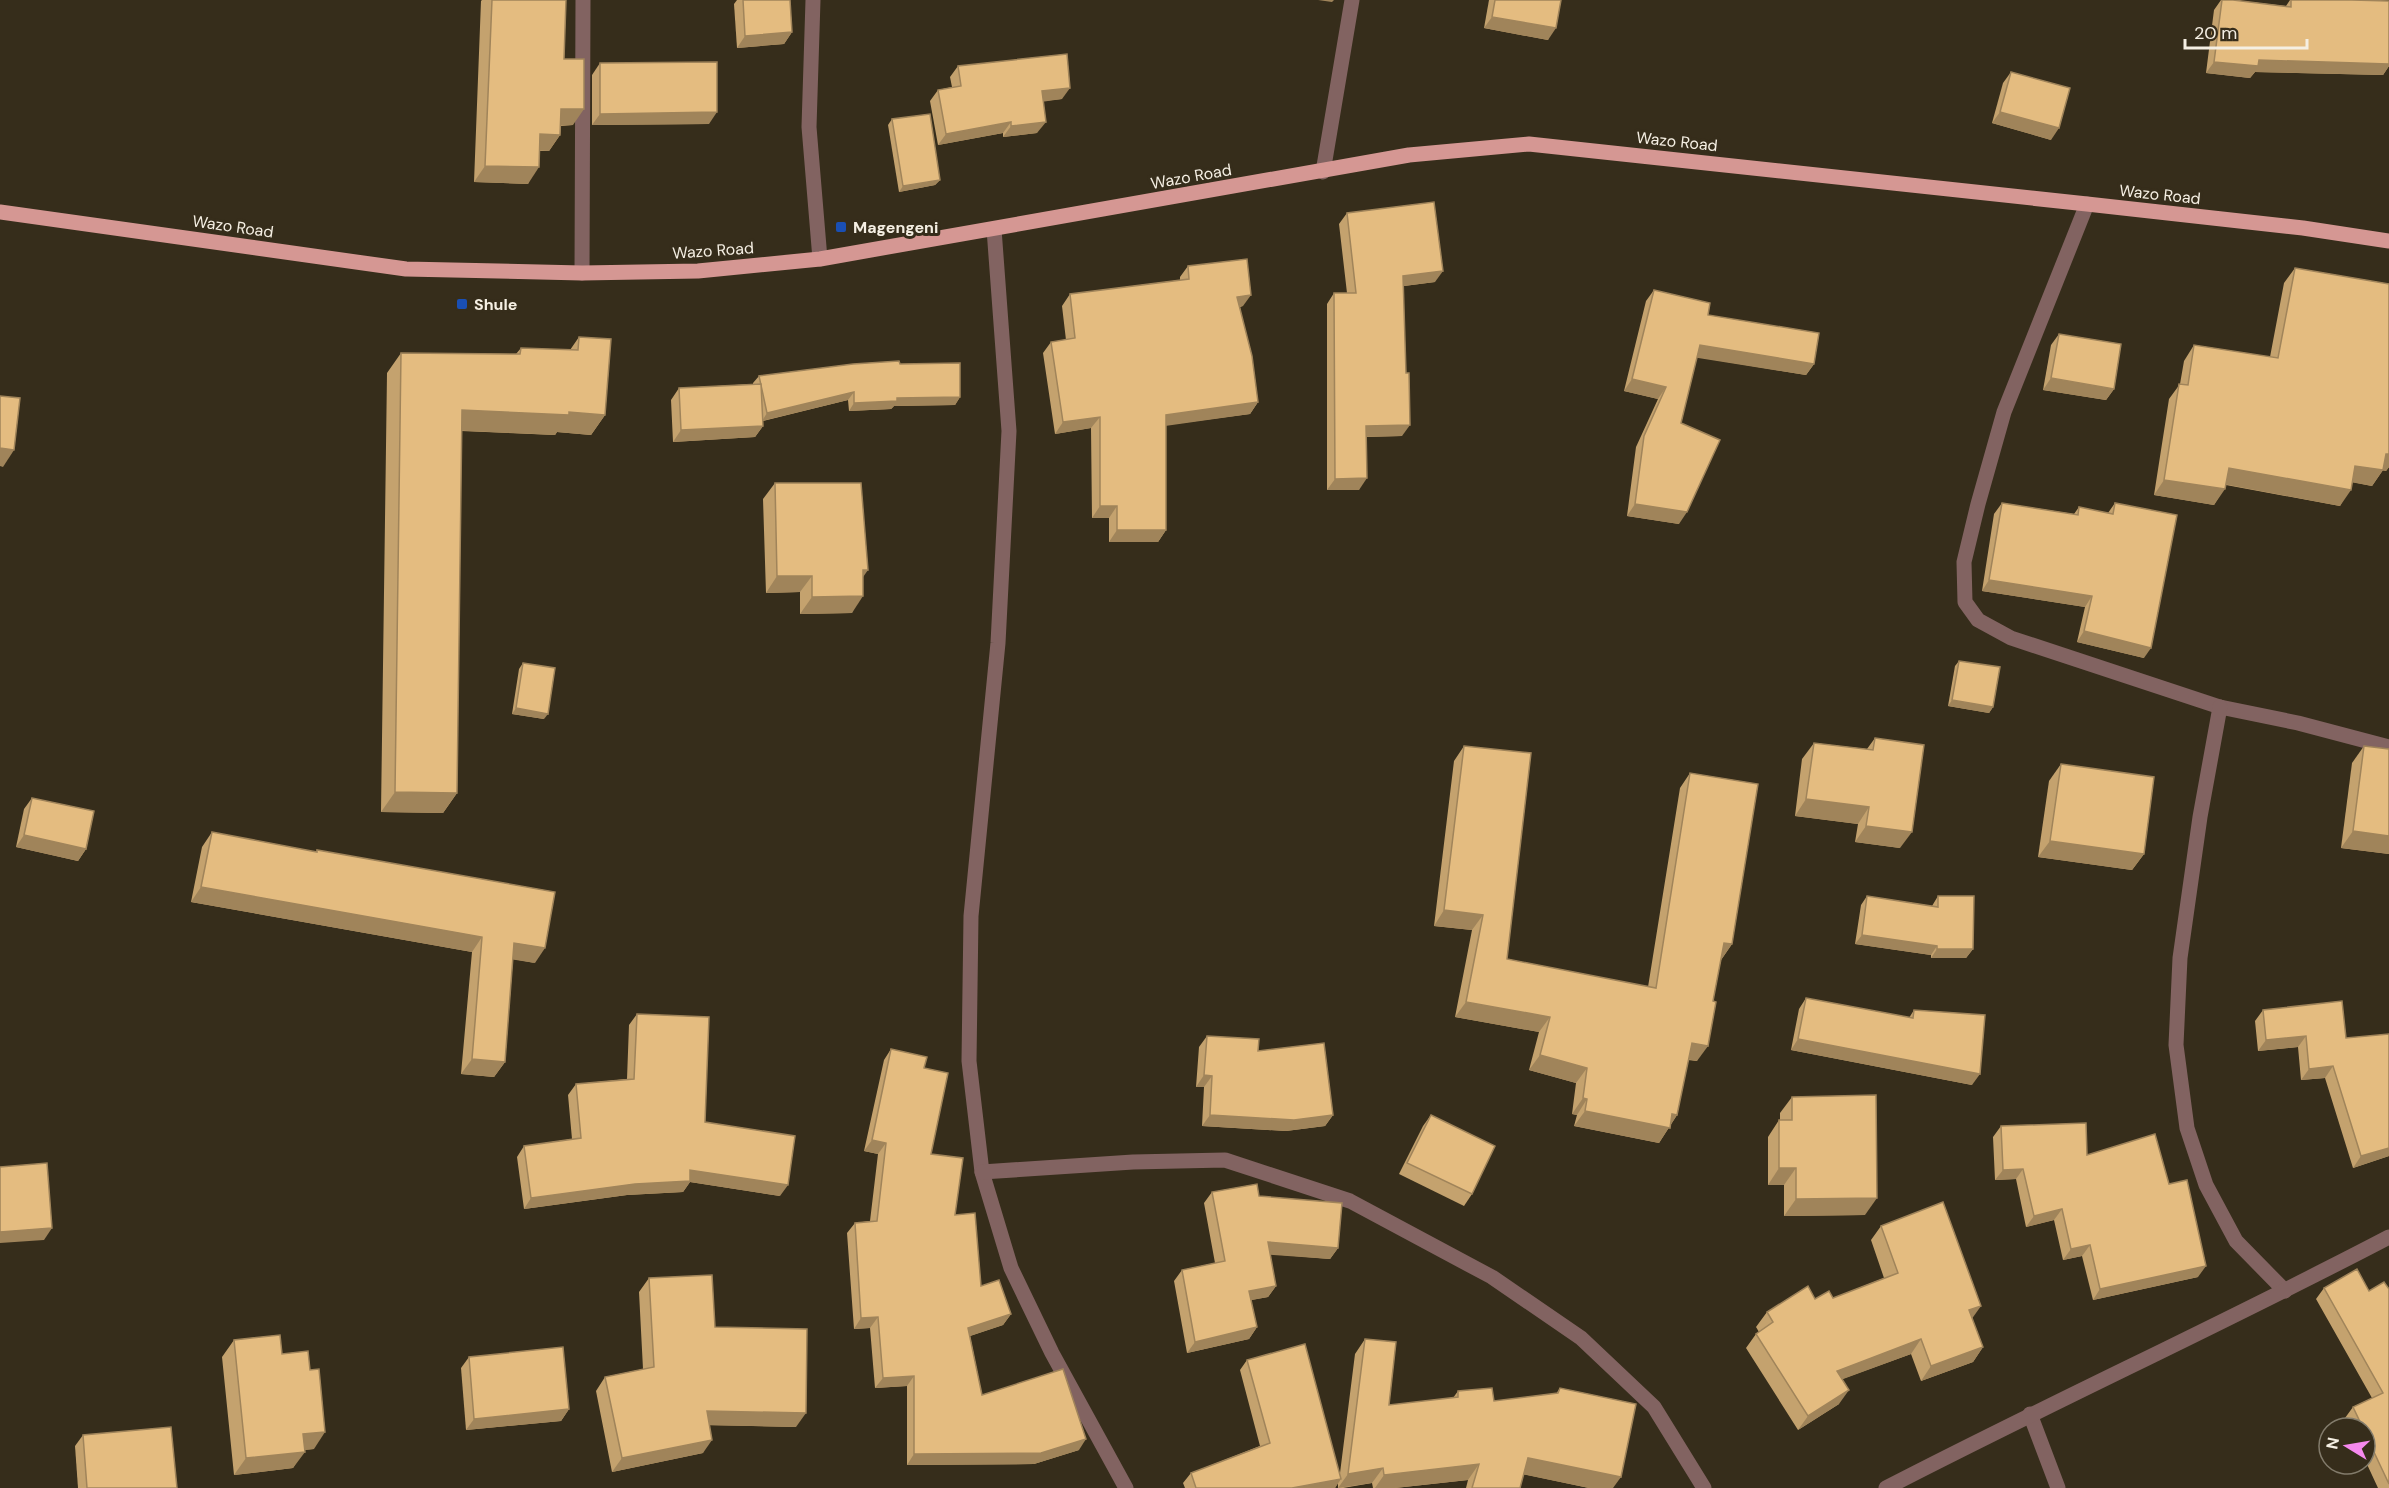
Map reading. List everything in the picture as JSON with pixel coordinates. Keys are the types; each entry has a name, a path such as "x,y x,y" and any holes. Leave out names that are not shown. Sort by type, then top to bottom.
{"main road":[{"name":"Wazo Road","path":"0,212 406,269 582,273 698,271 820,260 1409,155 1528,144 2303,228 2389,241"}],"street":[{"path":"582,273 583,0"},
{"path":"813,0 809,127 820,260"},
{"path":"1323,172 1352,0"},
{"path":"2087,204 2004,412 1964,562 1965,602 1978,620 2011,638 2220,707 2298,723 2389,747"},
{"path":"994,229 1009,431 998,643 971,916 969,1061 982,1172 1011,1268 1052,1353 1126,1488"},
{"path":"2220,707 2200,817 2180,958 2176,1045 2187,1128 2206,1185 2236,1241 2285,1291"},
{"path":"982,1172 1133,1162 1225,1161 1350,1201 1492,1277 1581,1338 1654,1407 1704,1488"},
{"path":"1886,1488 2030,1414 2285,1291 2389,1237"},
{"path":"2030,1414 2058,1488"}],"building":[{"path":"492,0 566,0 564,59 584,59 584,109 561,109 560,135 540,134 539,167 485,166"},
{"path":"743,0 790,0 792,32 745,36"},
{"path":"1495,0 1561,0 1556,28 1492,17"},
{"path":"2222,0 2291,7 2291,0 2389,1 2389,64 2259,60 2258,66 2214,62"},
{"path":"1067,54 1070,88 1042,91 1046,122 1011,126 1011,122 946,134 938,90 961,86 958,66"},
{"path":"717,62 717,112 600,114 600,63"},
{"path":"2011,72 2070,88 2059,128 2000,112"},
{"path":"930,114 940,180 903,186 892,119"},
{"path":"1434,202 1443,271 1403,276 1410,425 1366,426 1367,478 1335,479 1334,293 1356,293 1347,213"},
{"path":"1247,259 1251,295 1237,297 1252,356 1258,402 1166,415 1166,530 1117,530 1117,506 1100,506 1100,417 1063,422 1051,342 1075,338 1070,294 1189,279 1188,266"},
{"path":"2295,268 2389,284 2389,454 2386,454 2383,470 2355,466 2351,490 2229,468 2225,489 2164,480 2179,384 2188,385 2194,345 2278,358"},
{"path":"1654,290 1710,303 1708,315 1819,333 1814,364 1700,345 1681,423 1720,440 1687,512 1635,504 1644,436 1666,387 1632,379"},
{"path":"2059,334 2121,344 2114,389 2051,378"},
{"path":"579,337 611,339 605,415 462,410 457,793 395,792 401,353 520,354 521,348 578,350"},
{"path":"899,361 900,364 960,363 960,397 897,398 897,401 854,403 854,392 767,413 759,376 853,364"},
{"path":"761,384 763,426 681,430 679,388"},
{"path":"0,396 20,398 14,450 0,448"},
{"path":"775,483 861,483 868,570 863,570 863,596 812,597 812,576 777,576"},
{"path":"2002,503 2078,515 2079,507 2113,514 2115,503 2177,515 2151,648 2084,631 2092,596 1989,580"},
{"path":"1959,661 2000,667 1993,707 1952,700"},
{"path":"523,663 555,668 548,714 516,708"},
{"path":"1875,738 1924,745 1912,832 1866,826 1869,807 1806,799 1814,743 1873,750"},
{"path":"1464,746 1531,753 1507,959 1656,988 1690,773 1758,784 1732,944 1724,943 1713,1001 1716,1002 1708,1046 1692,1043 1677,1115 1672,1114 1670,1128 1585,1111 1587,1099 1583,1098 1587,1068 1540,1055 1550,1017 1466,1002 1483,915 1444,910"},
{"path":"2364,746 2389,749 2389,836 2353,831"},
{"path":"2061,764 2154,777 2144,854 2050,841"},
{"path":"32,798 94,811 86,849 24,835"},
{"path":"212,832 555,892 545,948 514,943 505,1062 472,1059 482,937 201,887"},
{"path":"1867,896 1938,907 1938,896 1974,896 1973,949 1937,949 1937,946 1862,935"},
{"path":"1806,998 1913,1018 1914,1010 1985,1015 1980,1074 1798,1039"},
{"path":"2342,1001 2346,1038 2389,1034 2389,1148 2361,1156 2333,1066 2309,1069 2306,1036 2266,1040 2263,1010"},
{"path":"637,1014 709,1017 705,1122 795,1136 788,1185 690,1170 690,1181 635,1184 531,1198 524,1146 581,1138 576,1084 634,1079"},
{"path":"1207,1036 1259,1039 1258,1051 1324,1043 1333,1115 1294,1120 1210,1115 1212,1076 1204,1075"},
{"path":"891,1049 927,1057 924,1068 948,1073 931,1154 963,1158 955,1215 975,1213 981,1286 999,1280 1011,1314 968,1328 982,1395 1063,1369 1086,1439 1041,1453 914,1454 914,1376 883,1378 878,1317 861,1318 855,1223 877,1221 886,1143 872,1140"},
{"path":"1876,1095 1877,1198 1796,1199 1796,1168 1779,1168 1779,1120 1792,1120 1792,1097"},
{"path":"1431,1115 1495,1146 1472,1194 1407,1163"},
{"path":"2086,1123 2087,1155 2155,1134 2169,1184 2187,1180 2206,1266 2100,1289 2090,1245 2071,1249 2062,1209 2034,1216 2023,1169 2003,1170 2001,1126"},
{"path":"47,1163 52,1228 0,1232 0,1167"},
{"path":"1257,1184 1259,1196 1342,1203 1338,1248 1268,1242 1276,1286 1249,1291 1257,1327 1195,1342 1182,1270 1225,1261 1212,1192"},
{"path":"1943,1202 1981,1306 1969,1310 1983,1347 1931,1366 1921,1339 1837,1371 1849,1390 1808,1416 1756,1334 1773,1322 1767,1312 1808,1286 1815,1299 1829,1291 1833,1298 1898,1273 1881,1226"},
{"path":"2357,1269 2369,1291 2384,1282 2389,1289 2389,1484 2377,1458 2377,1416 2357,1416 2353,1407 2383,1393 2324,1288"},
{"path":"712,1275 715,1327 807,1329 806,1413 707,1411 712,1440 622,1458 605,1377 654,1367 649,1278"},
{"path":"280,1335 282,1354 308,1351 310,1370 319,1369 325,1432 303,1434 305,1452 246,1458 234,1340"},
{"path":"1365,1339 1396,1342 1389,1405 1458,1397 1458,1391 1492,1388 1494,1401 1558,1393 1560,1388 1636,1404 1621,1477 1528,1458 1520,1488 1472,1488 1479,1464 1384,1475 1383,1468 1348,1474"},
{"path":"1305,1344 1341,1479 1292,1488 1196,1488 1191,1473 1270,1443 1247,1360"},
{"path":"563,1347 569,1409 474,1419 469,1357"},
{"path":"171,1427 177,1488 87,1488 83,1435"}],"place":[{"name":"Magengeni","path":"841,227"},
{"name":"Shule","path":"462,304"}]}
